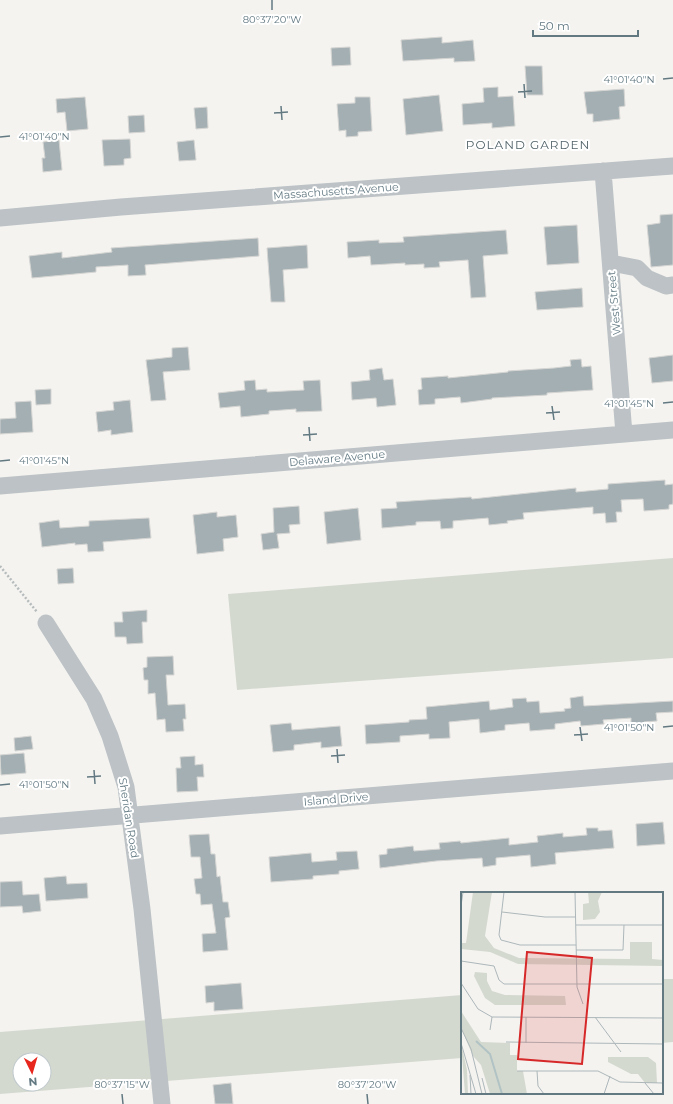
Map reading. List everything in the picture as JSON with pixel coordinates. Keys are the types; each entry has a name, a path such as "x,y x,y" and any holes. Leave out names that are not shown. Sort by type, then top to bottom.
{"street":[{"name":"Massachusetts Avenue","path":"0,218 129,206 673,166"},
{"name":"West Street","path":"603,171 624,434"},
{"path":"611,264 637,268 647,278 666,286 673,285"},
{"name":"Delaware Avenue","path":"0,486 673,430"},
{"name":"Sheridan Road","path":"46,623 94,699 110,736 126,787 142,909 162,1104"},
{"name":"Island Drive","path":"0,826 673,771"}],"path":[{"path":"0,566 46,623"}],"shaded area":[{"path":"673,558 673,658 237,690 228,594"},
{"path":"663,979 673,979 673,1042 663,1043"},
{"path":"461,995 461,1058 52,1090 52,1052 12,1052 12,1092 26,1092 0,1094 0,1032"}],"building":[{"path":"442,37 442,43 473,40 475,61 454,62 454,58 403,61 401,40"},
{"path":"350,47 351,65 332,66 331,48"},
{"path":"525,66 542,66 543,95 527,95"},
{"path":"498,87 498,97 513,96 515,126 492,128 492,123 463,125 462,104 484,102 483,88"},
{"path":"624,89 625,106 619,107 620,119 593,122 593,114 587,114 584,92"},
{"path":"439,95 443,131 406,135 403,99"},
{"path":"85,97 88,129 67,131 65,112 57,113 56,99"},
{"path":"355,97 370,97 372,131 358,132 358,136 346,137 346,130 339,131 337,104 355,103"},
{"path":"207,107 208,128 196,129 194,108"},
{"path":"144,115 145,132 129,133 128,116"},
{"path":"130,139 131,158 124,159 124,165 104,166 102,140"},
{"path":"59,140 62,170 43,172 42,158 45,158 43,142"},
{"path":"194,140 196,160 179,161 177,142"},
{"path":"673,214 673,265 651,267 647,225 660,223 660,215"},
{"path":"577,225 579,263 547,265 544,227"},
{"path":"506,230 508,254 483,256 486,297 471,298 468,260 439,262 440,267 424,268 424,264 405,265 405,263 371,265 370,256 348,258 347,242 379,240 379,243 404,242 403,237"},
{"path":"258,238 259,256 145,265 146,275 128,276 128,265 96,267 96,272 32,278 29,256 62,252 62,258 112,252 111,248"},
{"path":"307,245 308,268 283,270 285,302 271,302 267,248"},
{"path":"582,288 583,307 537,310 535,292"},
{"path":"188,347 190,370 163,372 166,400 151,401 146,360 172,357 172,348"},
{"path":"673,355 673,381 652,383 649,358"},
{"path":"581,359 582,367 591,366 593,390 547,393 547,395 492,398 461,403 460,397 435,399 435,404 419,405 418,390 422,389 421,378 448,376 448,378 571,366 570,360"},
{"path":"382,368 384,380 393,379 396,405 377,407 376,398 352,400 351,382 370,380 369,370"},
{"path":"255,380 256,390 267,389 267,392 304,390 303,381 320,380 322,411 296,412 296,409 269,411 269,414 241,417 240,406 220,408 218,393 245,390 244,381"},
{"path":"51,389 51,404 36,405 35,390"},
{"path":"130,400 133,432 111,435 111,430 98,432 96,412 114,410 113,402"},
{"path":"31,401 33,432 0,434 0,419 16,418 15,402"},
{"path":"665,480 665,485 673,484 673,504 669,505 669,509 644,511 643,499 621,500 622,512 616,512 617,522 606,523 605,513 593,514 593,507 523,513 524,519 507,521 508,523 489,525 488,518 453,521 453,528 441,529 440,521 416,522 416,525 382,528 381,509 397,508 396,502 471,497 472,499 576,488 576,492 608,489 608,484"},
{"path":"299,506 300,524 289,525 290,533 277,534 279,548 263,550 261,534 274,532 273,508"},
{"path":"358,508 361,540 327,544 324,512"},
{"path":"217,512 217,517 236,515 238,537 223,539 224,551 197,554 193,515"},
{"path":"149,518 151,538 103,542 104,551 88,552 87,544 75,545 75,543 42,547 39,523 59,520 60,528 89,526 89,521"},
{"path":"73,568 74,583 58,584 57,569"},
{"path":"147,610 147,622 142,622 143,643 127,644 126,637 115,637 114,622 123,622 122,612"},
{"path":"173,656 174,675 166,675 168,705 185,704 186,719 183,719 184,731 166,732 165,719 157,720 155,693 148,694 148,680 144,680 143,668 147,667 147,657"},
{"path":"583,696 584,706 673,701 673,712 656,713 657,721 644,722 645,726 631,727 631,718 603,720 604,724 581,726 580,721 555,724 555,729 530,731 529,723 505,725 505,730 480,733 479,719 449,722 450,738 429,739 429,734 400,736 400,742 366,744 365,725 409,722 409,720 427,719 426,707 489,701 490,710 513,707 512,699 526,698 527,702 539,701 540,713 565,711 564,709 571,708 570,698"},
{"path":"291,723 292,730 340,726 342,746 321,748 321,742 294,745 294,750 273,752 270,725"},
{"path":"31,736 33,749 15,751 14,738"},
{"path":"24,753 26,773 1,775 0,755"},
{"path":"195,756 195,765 203,764 204,777 197,777 198,791 177,792 176,768 181,768 180,757"},
{"path":"663,822 665,844 637,846 636,824"},
{"path":"586,828 598,828 598,831 612,830 614,848 555,853 556,864 531,867 530,855 496,858 496,865 483,867 482,858 436,861 380,868 379,855 387,854 387,849 413,846 414,851 440,849 439,843 460,841 461,843 509,838 509,845 538,842 537,836 563,833 563,837 587,835"},
{"path":"209,834 211,854 215,854 217,877 220,876 223,902 228,902 230,917 225,918 228,950 203,952 202,934 216,933 212,904 201,905 200,894 196,894 194,879 202,878 200,857 191,857 189,835"},
{"path":"357,851 359,869 339,871 339,874 313,876 313,879 271,882 269,857 311,853 312,862 337,860 336,852"},
{"path":"66,876 67,884 87,883 88,898 46,901 44,878"},
{"path":"22,881 23,895 39,894 41,911 23,913 22,906 0,907 0,882"},
{"path":"241,983 243,1009 214,1011 214,1002 206,1003 205,986"},
{"path":"231,1083 233,1104 215,1104 213,1085"}],"district":[{"name":"POLAND GARDEN","path":"528,145"}]}
